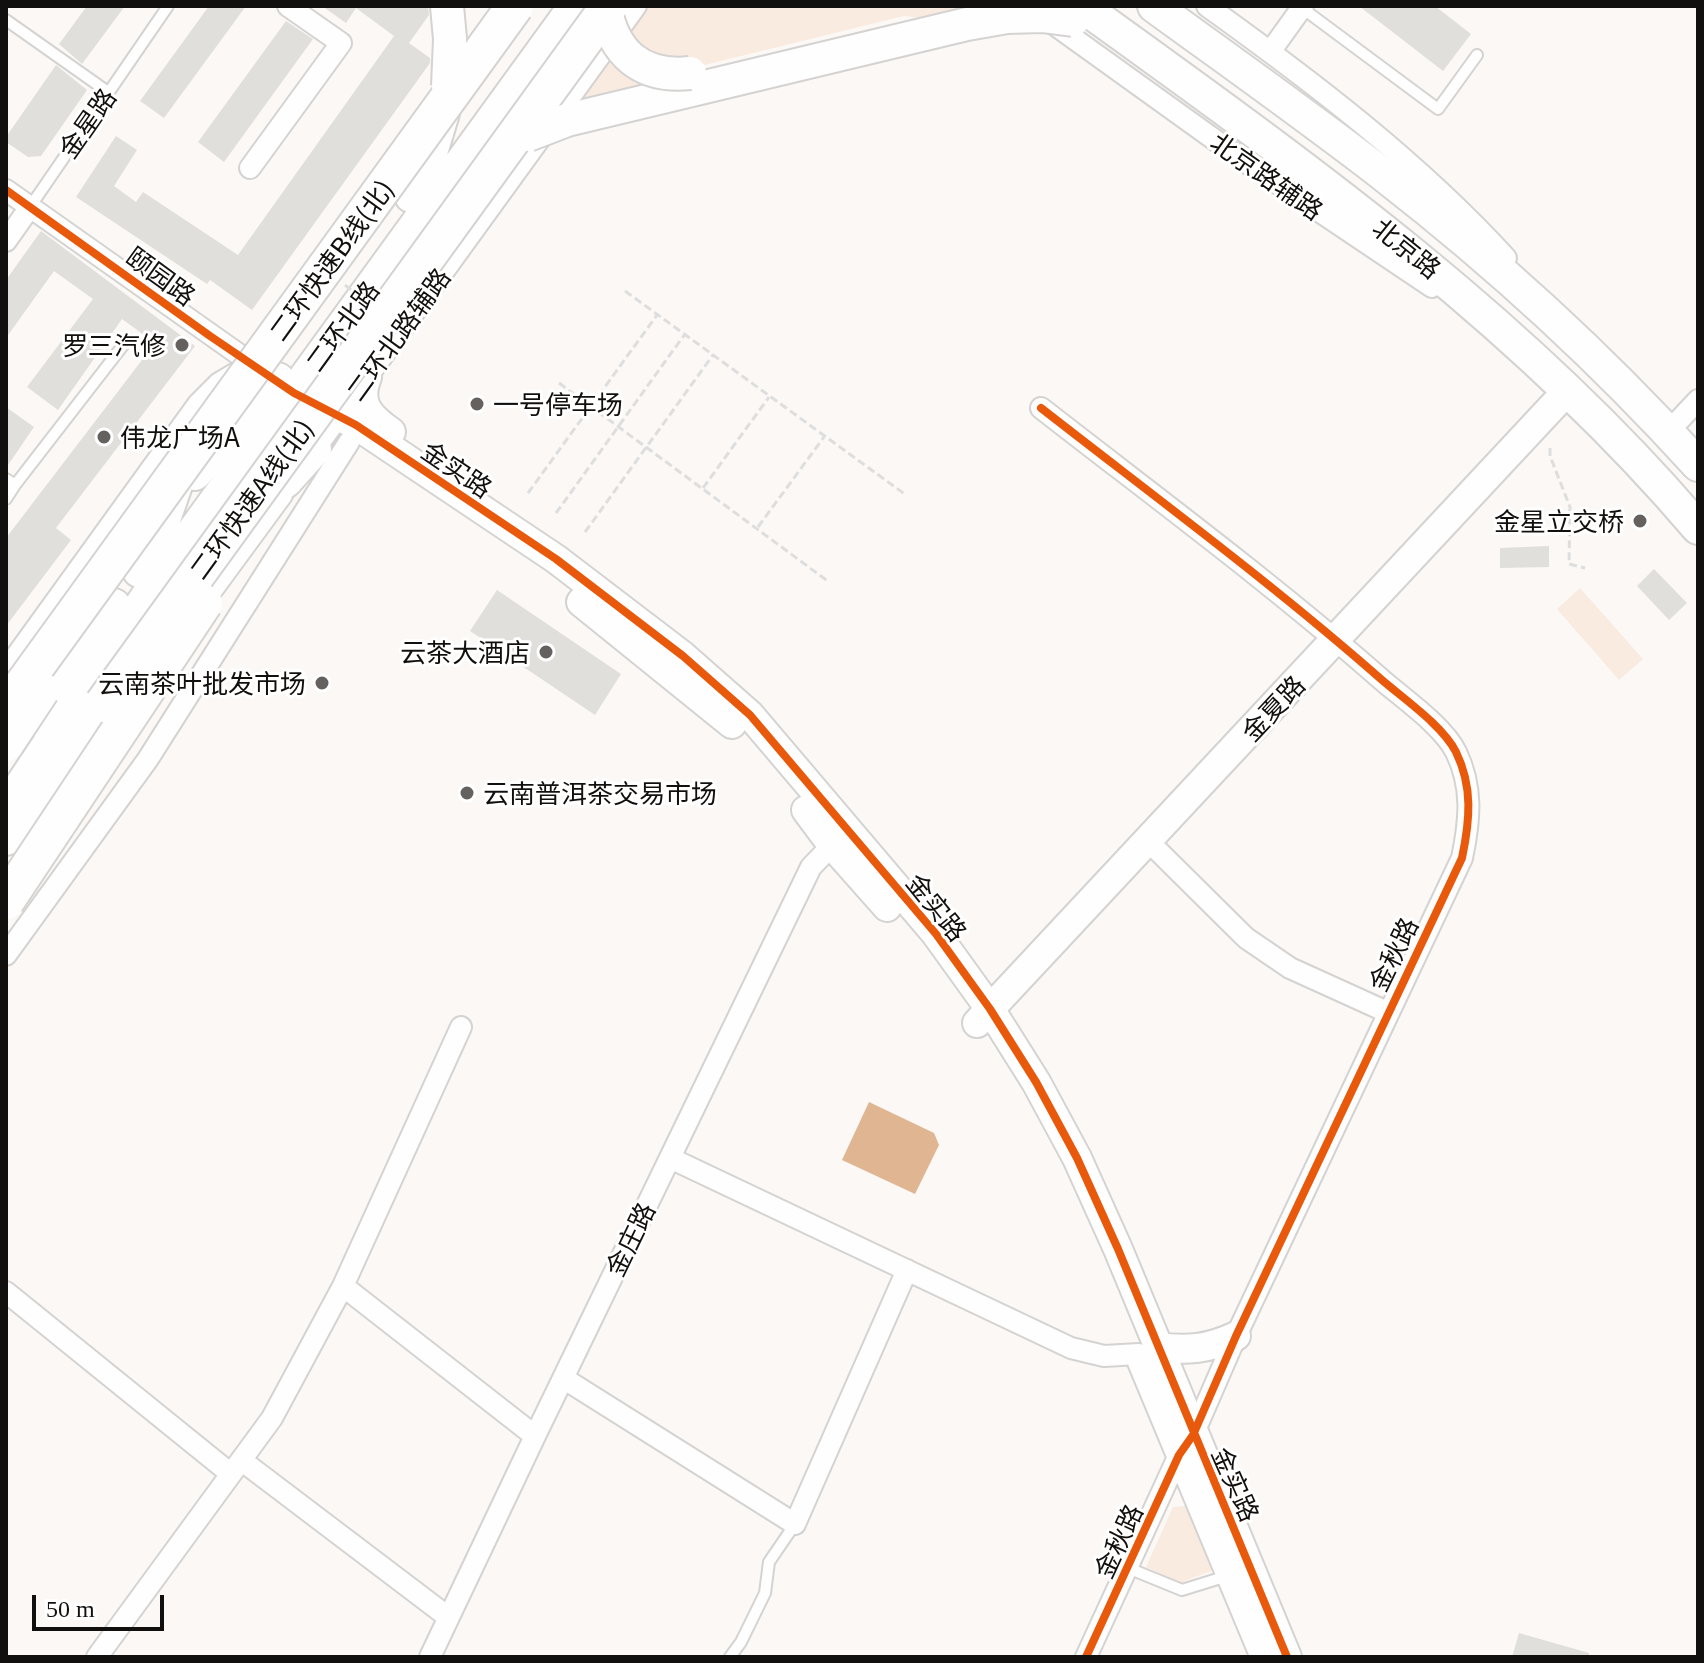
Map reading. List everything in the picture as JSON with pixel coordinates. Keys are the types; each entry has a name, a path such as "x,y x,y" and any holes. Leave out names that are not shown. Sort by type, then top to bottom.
{"highway":[{"name":"二环快速B线(北)","path":"6,708 266,370 515,6"},
{"name":"二环快速A线(北)","path":"6,837 383,300 607,6"},
{"path":"6,901 207,599 383,300"},
{"path":"6,723 140,572 171,502 243,416 266,370"},
{"path":"6,743 266,370"}],"main road":[{"path":"420,202 448,86 450,39 447,6"},
{"name":"二环北路","path":"532,47 549,6"},
{"name":"二环北路","path":"6,808 140,572 266,370 420,202 532,47 575,6"},
{"path":"607,6 615,39 630,58 650,70 676,74 904,22 933,6"},
{"name":"北京路","path":"1154,6 1440,219 1541,307 1698,465"},
{"path":"1161,6 1207,45"},
{"name":"北京路","path":"420,202 528,135 567,120 1018,12 1042,16 1077,13 1100,29 1125,40 1183,79 1360,209 1512,338 1568,390 1698,528"},
{"path":"140,572 184,554 286,481 333,434"},
{"name":"二环北路","path":"6,755 140,572"}],"street":[{"path":"250,168 341,43 288,6"},
{"path":"6,670 198,404 219,383 266,370 505,6"},
{"name":"二环北路辅路","path":"6,846 176,640 333,434 367,377 636,6"},
{"path":"1207,6 1375,135 1448,200 1518,272 1541,307"},
{"path":"1270,52 1303,7"},
{"name":"北京路辅路","path":"1018,12 1512,338"},
{"name":"颐园路","path":"6,190 266,370"},
{"name":"金星路","path":"6,241 30,207"},
{"name":"金实路","path":"266,370 333,434 542,572 669,671 735,726 840,838"},
{"path":"367,377 363,398 374,420 472,487 502,523"},
{"name":"金夏路","path":"984,1016 1568,390"},
{"path":"1668,432 1698,400"},
{"name":"金秋路","path":"1041,408 1337,640 1439,731 1455,748 1468,782 1470,821 1462,858 1086,1657"},
{"name":"金实路","path":"333,434 356,425 556,559 648,629 750,715 921,945 984,1016 1148,1350 1265,1657"},
{"path":"6,955 148,759 333,434"},
{"name":"金庄路","path":"430,1657 811,867 840,838"},
{"path":"1148,841 1246,938 1290,968 1387,1012"},
{"path":"97,1657 272,1418 343,1286 461,1027"},
{"path":"670,1158 1071,1348 1104,1356 1148,1350 1197,1349 1236,1336"},
{"path":"563,1378 795,1524 907,1270"},
{"path":"343,1286 535,1436"},
{"path":"6,1292 236,1467 448,1617"},
{"name":"金实路","path":"1186,1445 1287,1657"}],"lane":[{"name":"金星路","path":"30,207 168,6"},
{"path":"1303,7 1438,109 1477,55"},
{"path":"6,20 108,92"},
{"path":"6,499 11,482 128,339"},
{"path":"730,1657 741,1642 765,1593 769,1562 795,1524"},
{"path":"1128,1568 1182,1590 1232,1575"}],"path":[{"path":"344,285 383,300"},
{"path":"625,291 906,495"},
{"path":"528,493 657,315"},
{"path":"556,513 685,334"},
{"path":"585,532 713,355"},
{"path":"559,383 829,582"},
{"path":"702,488 769,397"},
{"path":"757,528 824,437"},
{"path":"1550,448 1550,456 1570,507 1569,564 1585,568"}],"shaded area":[{"path":"645,6 991,6 939,20 904,16 684,70 660,89 571,106"},
{"path":"1580,588 1643,659 1619,680 1557,609"},
{"path":"869,1102 934,1133 939,1145 915,1194 842,1160"},
{"path":"1195,1505 1218,1568 1180,1583 1146,1567 1173,1507"}],"building":[{"path":"87,6 125,6 82,64 59,44"},
{"path":"209,6 246,6 164,118 140,101"},
{"path":"322,6 428,6 429,15 409,43 430,58 430,63 252,310 210,280 207,284 76,197 116,136 137,150 114,186 136,202 143,192 238,255 394,36 356,8 346,23"},
{"path":"1359,6 1435,6 1471,34 1443,71"},
{"path":"286,21 313,39 224,162 198,142"},
{"path":"56,65 87,90 41,156 28,157 6,142 6,137"},
{"path":"41,231 195,346 56,528 71,540 6,626 6,538 155,343 122,319 58,410 27,387 93,299 54,271 6,338 6,280"},
{"path":"6,407 34,427 6,468"},
{"path":"1549,546 1549,567 1500,568 1500,548"},
{"path":"1654,569 1687,603 1669,620 1637,586"},
{"name":"云茶大酒店","path":"497,590 621,674 595,715 470,631"},
{"path":"1519,1633 1589,1653 1589,1657 1512,1657"}],"cycle path":[{"path":"6,190 294,393 356,425 556,559 683,656 750,715 936,934 990,1009 1036,1082 1077,1158 1118,1249 1287,1657"},
{"path":"1041,408 1256,575 1433,723 1456,752 1465,778 1468,804 1462,858 1086,1657"}],"place":[{"name":"罗三汽修","path":"182,345"},
{"name":"一号停车场","path":"477,404"},
{"name":"伟龙广场A","path":"104,437"},
{"name":"金星立交桥","path":"1640,521"},
{"name":"云茶大酒店","path":"546,652"},
{"name":"云南茶叶批发市场","path":"322,683"},
{"name":"云南普洱茶交易市场","path":"467,793"}]}
